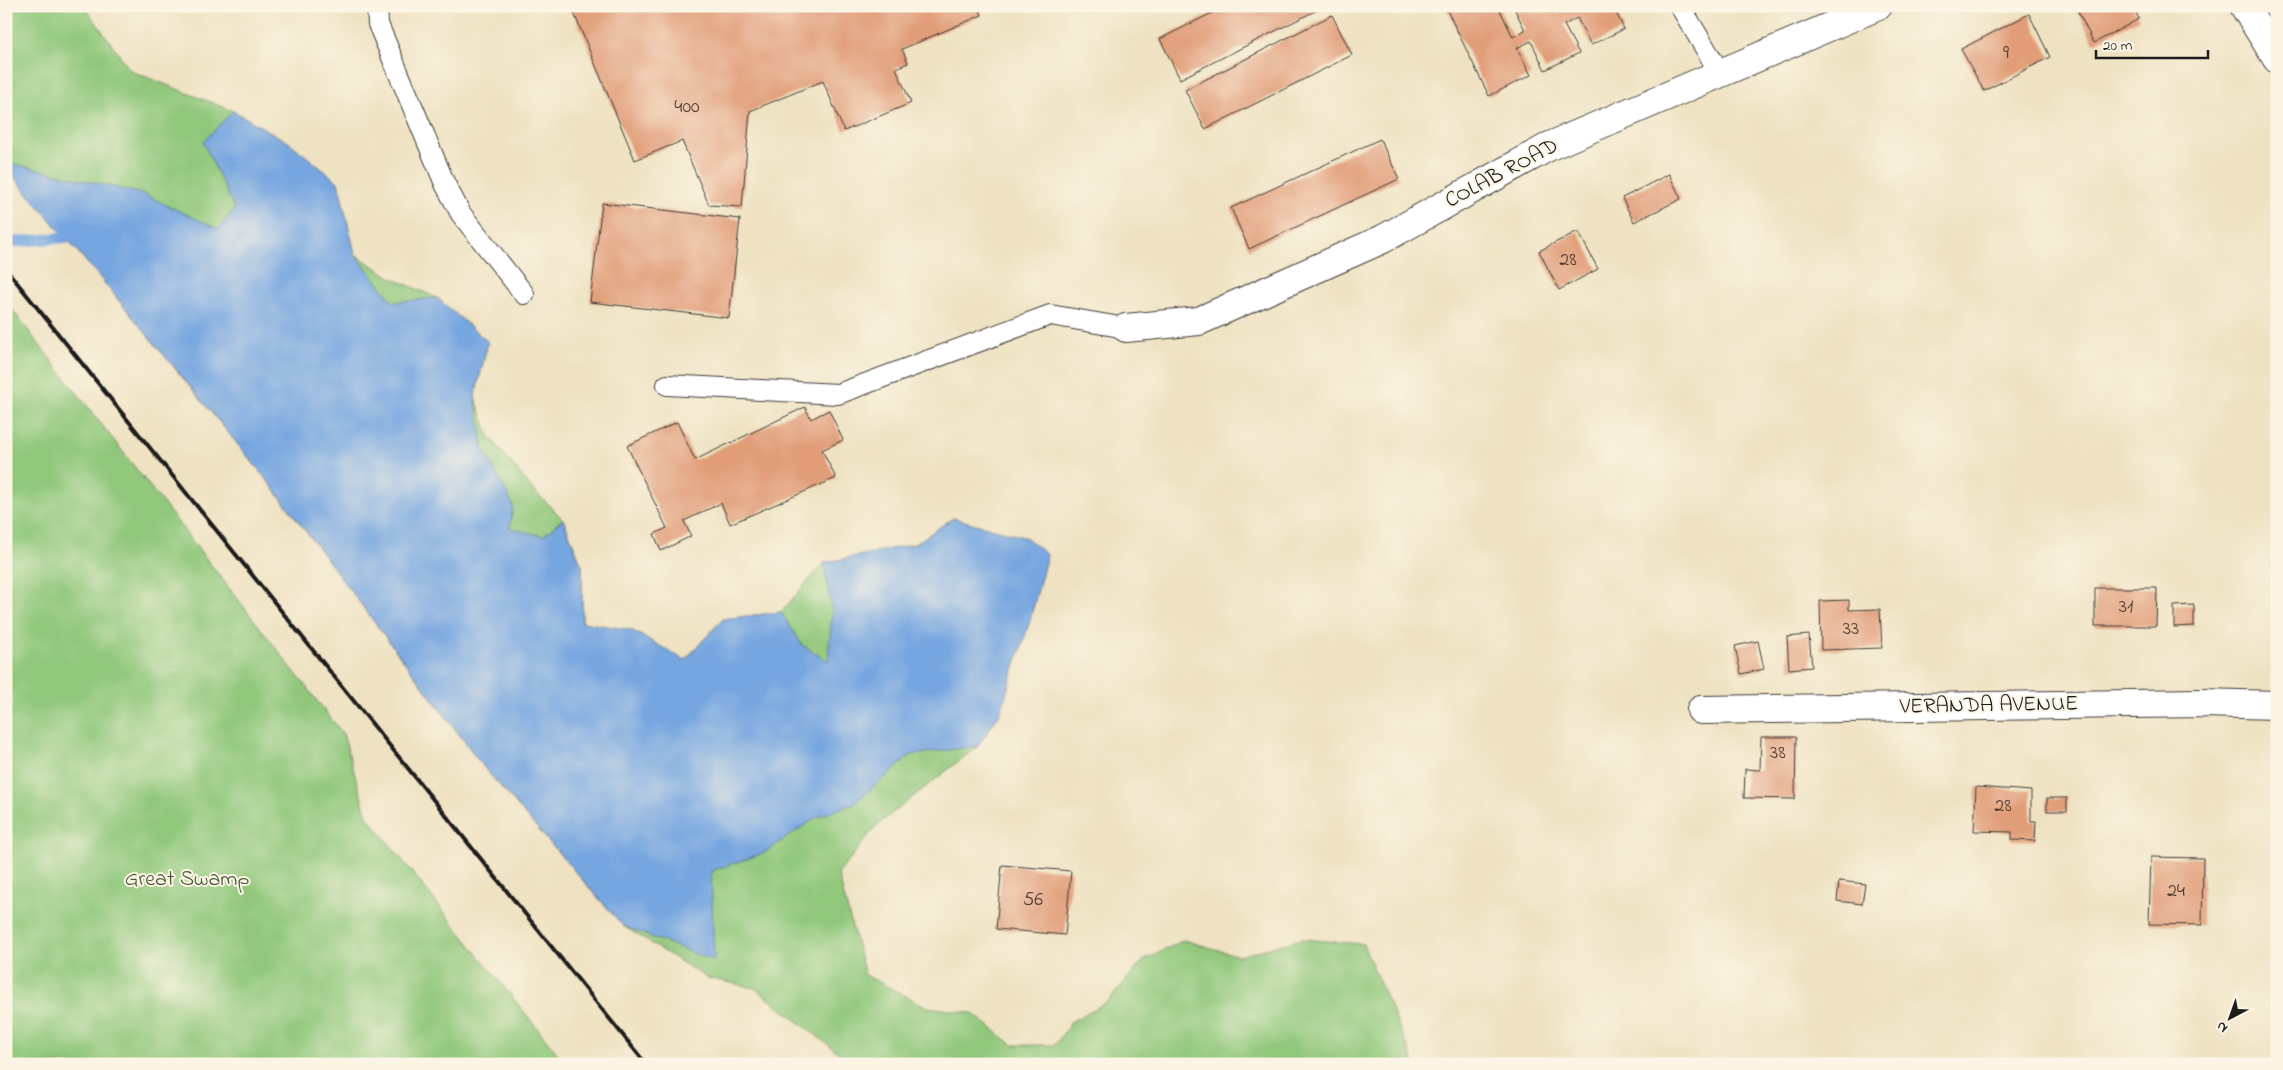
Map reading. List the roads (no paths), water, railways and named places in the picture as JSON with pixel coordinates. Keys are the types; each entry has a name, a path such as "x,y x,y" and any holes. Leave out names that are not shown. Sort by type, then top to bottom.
{"street":[{"name":"COLAB ROAD","path":"1126,328 1199,321 1383,239 1550,146 1878,6"},
{"path":"2244,6 2277,59"},
{"name":"VERANDA AVENUE","path":"1701,710 2202,703 2277,705"}],"lane":[{"path":"376,6 378,24 446,184 462,214 524,294"},
{"path":"1680,6 1720,73"},
{"path":"668,385 838,394 1050,315 1126,328"}],"water":[{"path":"233,111 290,143 338,182 355,254 393,302 437,298 488,342 475,396 484,450 513,505 510,528 543,536 563,519 582,566 582,622 631,630 685,660 723,619 781,612 802,645 828,661 832,611 824,563 915,544 953,518 1027,538 1047,555 1029,624 1000,713 978,746 911,755 853,804 817,817 764,853 711,871 714,961 623,926 486,770 268,481 102,280 6,168 6,162 143,194 218,229 235,209 203,142"}],"waterway":[{"path":"15,242 81,236"}],"railway":[{"path":"6,269 646,1064"}],"park label":[{"name":"Great Swamp","path":"187,880"}]}
